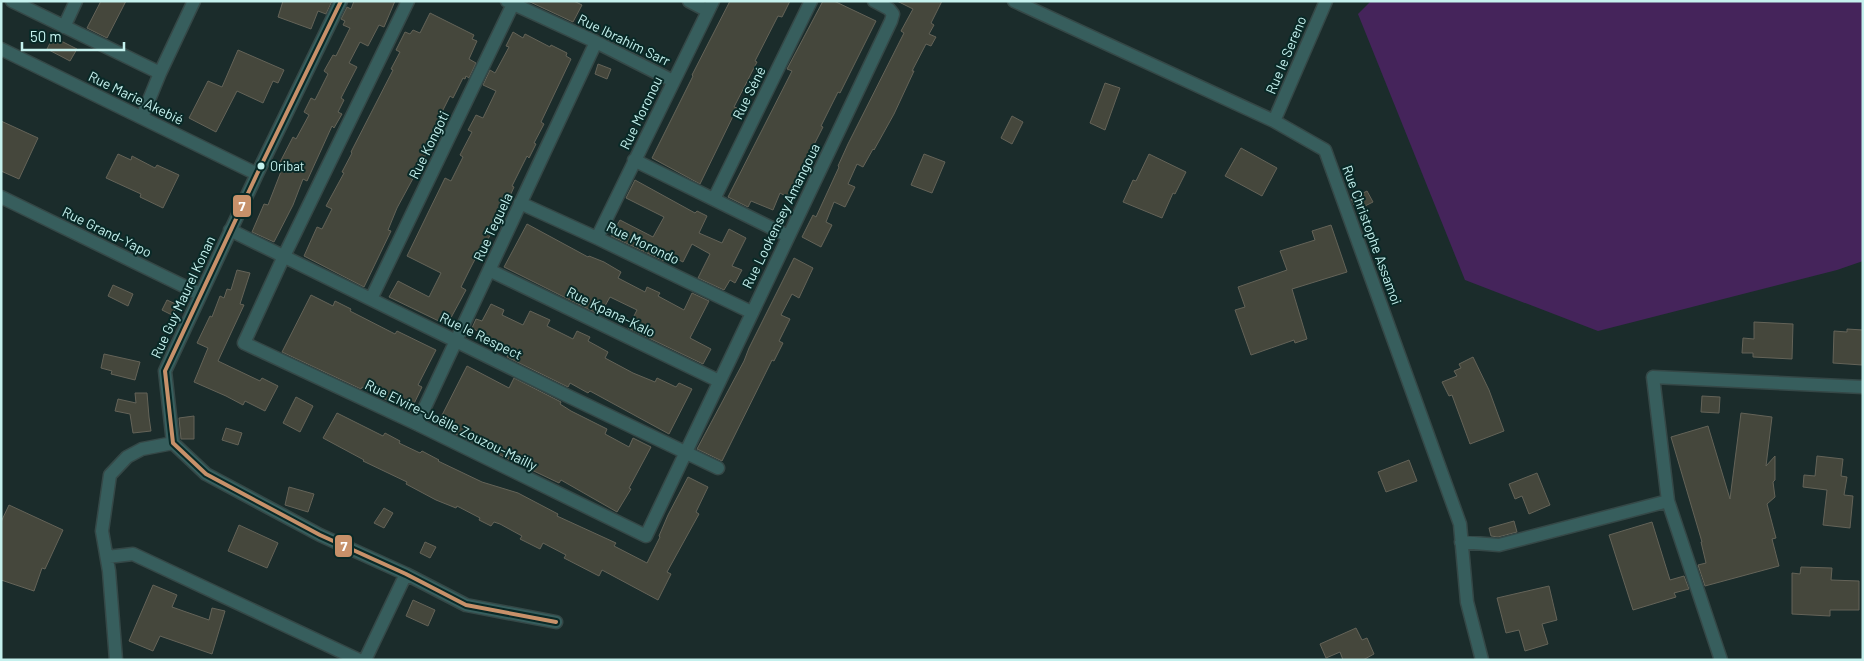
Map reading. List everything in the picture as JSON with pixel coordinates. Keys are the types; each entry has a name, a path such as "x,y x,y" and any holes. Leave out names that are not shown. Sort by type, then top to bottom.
{"street":[{"path":"12,1 160,73"},
{"path":"64,27 76,1"},
{"path":"142,117 160,73 194,1"},
{"name":"Rue Guy Maurel Konan","path":"173,443 165,371 230,230 341,1"},
{"path":"284,256 408,1"},
{"path":"689,1 710,6"},
{"name":"Rue Séné","path":"714,199 811,1"},
{"name":"Rue Lookensey Amangoua","path":"686,451 891,20 892,14 889,8 874,1"},
{"name":"Rue Christophe Assamoi","path":"1014,1 1274,121 1325,150 1460,524 1467,602 1482,660"},
{"name":"Rue le Sereno","path":"1274,121 1326,1"},
{"name":"Rue Ibrahim Sarr","path":"510,3 596,42 673,81"},
{"name":"Rue Kongoti","path":"371,299 510,3"},
{"name":"Rue Moronou","path":"597,238 710,6"},
{"name":"Rue Teguela","path":"416,424 596,42"},
{"name":"Rue Marie Akebié","path":"1,49 257,174"},
{"path":"634,160 788,236"},
{"name":"Rue Grand-Yapo","path":"1,197 200,294"},
{"name":"Rue Morondo","path":"520,203 751,312"},
{"name":"Rue le Respect","path":"230,230 718,468"},
{"name":"Rue Elvire-Joëlle Zouzou-Mailly","path":"284,256 244,343 646,536 686,451"},
{"name":"Rue Kpana-Kalo","path":"489,270 719,381"},
{"path":"1721,660 1668,501 1653,377 1863,387"},
{"path":"116,660 107,557 102,531 110,475 127,457 142,449 173,443 206,474 320,535 406,574 466,605 556,622"},
{"path":"1462,542 1499,545 1668,501"},
{"path":"107,557 133,554 359,660"},
{"path":"365,660 406,574"}],"shaded area":[{"path":"1371,1 1863,1 1863,261 1837,270 1598,331 1465,280 1358,14"}],"building":[{"path":"101,1 126,1 107,38 87,28"},
{"path":"283,1 332,1 326,14 318,11 311,29 278,17"},
{"path":"354,1 395,1 384,27 379,25 368,46 360,42 349,63 357,67 341,98 344,100 338,112 342,114 334,128 332,126 307,181 303,179 293,205 274,242 252,232 264,204 268,205 282,169 278,166 293,137 296,139 309,115 304,112 311,98 315,100 328,74 324,71 333,55 336,56 350,28 343,25 345,21 341,19 347,7 351,9"},
{"path":"528,1 574,1 582,5 573,22"},
{"path":"730,1 790,1 782,17 778,16 755,61 757,62 734,107 737,108 700,184 652,158"},
{"path":"823,1 834,1 876,21 840,93 838,92 821,126 823,127 795,182 799,184 791,199 780,193 773,210 751,201 748,207 728,197 792,71 787,69"},
{"path":"897,1 942,1 931,23 934,25 929,34 936,37 931,46 926,44 912,71 914,71 894,114 874,150 863,167 857,164 848,184 855,187 845,207 834,202 826,222 832,225 821,247 802,237 813,215 816,217 848,144 904,33 901,31 913,9"},
{"path":"430,13 474,35 472,39 477,41 469,59 476,63 469,78 466,76 465,79 463,78 453,98 450,96 435,126 427,145 430,147 397,208 388,230 391,231 364,287 304,256 317,227 322,229 332,209 326,206 344,173 342,172 351,152 393,70 391,69 400,52 396,50 405,32 410,34 413,30 420,33"},
{"path":"513,32 523,38 525,34 550,47 551,45 567,53 566,56 571,59 541,122 544,124 534,143 536,144 529,158 527,156 512,186 514,187 498,223 487,241 485,240 461,287 466,290 447,325 389,297 398,281 429,297 441,273 407,256 445,178 451,181 463,157 460,155 472,132 468,130 476,115 483,118 496,91 483,85 490,70 495,73 509,47 506,46"},
{"path":"53,37 77,49 70,61 47,49"},
{"path":"238,50 284,70 278,83 273,81 263,103 237,91 216,132 189,118 208,81 222,87"},
{"path":"598,64 611,69 607,79 595,74"},
{"path":"1105,83 1120,88 1105,130 1090,123"},
{"path":"1012,116 1023,122 1012,144 1001,138"},
{"path":"1,121 38,138 19,179 1,171"},
{"path":"1241,148 1277,168 1262,196 1225,176"},
{"path":"118,154 131,160 132,156 155,168 157,165 179,175 163,208 140,197 141,194 106,178"},
{"path":"924,154 945,162 932,193 911,185"},
{"path":"1149,154 1186,172 1175,194 1173,193 1162,218 1123,202 1133,180 1136,181"},
{"path":"635,180 695,213 697,211 707,216 699,233 722,243 729,229 746,238 732,266 742,270 735,283 730,280 724,290 698,278 710,254 692,244 683,262 667,254 664,261 611,236 620,220 653,237 664,217 626,198"},
{"path":"1367,191 1373,202 1357,210 1351,199"},
{"path":"527,224 588,257 604,262 621,272 618,278 645,292 647,287 660,293 658,296 684,310 692,293 709,301 690,338 711,349 703,364 628,328 637,310 610,297 600,315 504,267"},
{"path":"1331,225 1347,272 1292,289 1307,339 1295,343 1294,340 1251,355 1235,310 1245,307 1238,287 1287,270 1280,251 1315,240 1312,231"},
{"path":"794,258 813,268 799,298 792,294 781,315 790,319 779,341 783,343 774,361 772,360 722,461 697,449 744,361"},
{"path":"237,270 250,273 240,304 244,305 218,361 260,381 262,378 278,386 265,411 245,401 243,405 194,382 208,348 197,343 210,316 212,317 220,296 224,298 227,289 231,290"},
{"path":"113,285 133,294 128,306 108,296"},
{"path":"311,295 333,306 335,301 351,309 350,311 395,334 397,331 436,350 418,385 422,387 410,412 362,387 361,389 282,352"},
{"path":"167,300 178,305 172,315 162,310"},
{"path":"491,304 504,310 502,315 523,325 530,311 550,320 547,326 573,339 577,331 590,337 588,341 608,352 605,358 633,373 655,382 657,378 676,387 679,383 692,389 669,434 590,391 588,393 570,383 568,387 507,357 511,349 472,328 476,319 482,321"},
{"path":"1754,322 1793,324 1792,359 1753,357 1753,353 1742,353 1743,338 1754,339"},
{"path":"1847,329 1863,330 1862,365 1833,363 1834,331 1847,332"},
{"path":"104,354 140,362 135,380 111,374 112,371 101,368"},
{"path":"1473,357 1489,390 1504,431 1470,444 1452,395 1449,396 1442,382 1457,376 1454,371 1461,368 1459,364"},
{"path":"467,366 509,388 514,378 561,402 560,404 571,411 607,429 605,434 629,447 633,438 651,447 629,488 631,489 617,512 561,480 559,483 437,425"},
{"path":"135,393 147,393 151,431 133,433 130,414 115,411 118,399 136,403"},
{"path":"1702,396 1720,397 1719,413 1701,412"},
{"path":"296,397 313,406 300,432 283,423"},
{"path":"337,413 383,436 385,433 400,441 399,443 420,453 422,451 438,461 482,482 518,493 558,514 557,516 616,543 614,546 647,563 668,515 688,477 708,487 696,512 699,514 667,572 671,574 658,600 602,570 599,576 564,558 566,555 543,543 540,549 520,539 522,536 500,524 494,522 491,526 457,506 456,508 436,500 406,484 407,482 363,461 323,438"},
{"path":"1741,413 1772,417 1766,466 1775,456 1775,480 1773,482 1775,497 1767,504 1776,538 1772,539 1779,566 1705,586 1698,565 1706,563 1702,542 1671,437 1708,426 1730,499"},
{"path":"194,416 194,439 181,439 179,418"},
{"path":"226,428 242,433 238,445 222,440"},
{"path":"1817,456 1843,459 1841,476 1847,477 1844,495 1853,496 1850,528 1823,525 1827,490 1803,487 1804,475 1815,476"},
{"path":"1409,460 1417,481 1386,492 1378,472"},
{"path":"1537,473 1550,505 1529,514 1522,496 1515,499 1509,484"},
{"path":"289,487 314,494 308,512 285,505"},
{"path":"9,505 63,530 45,569 42,568 34,591 1,580 1,522"},
{"path":"384,508 393,513 384,528 374,523"},
{"path":"1514,521 1517,532 1498,537 1491,536 1489,528"},
{"path":"1652,522 1670,580 1684,576 1689,589 1674,593 1676,597 1633,610 1609,535"},
{"path":"239,525 278,543 267,568 228,551"},
{"path":"425,542 436,547 430,558 420,553"},
{"path":"1801,567 1832,568 1831,580 1859,581 1859,610 1830,610 1830,616 1792,614 1792,573 1800,574"},
{"path":"153,585 177,595 172,607 209,620 212,608 225,611 212,654 160,636 153,651 129,641"},
{"path":"1549,586 1557,620 1542,624 1548,644 1525,651 1519,630 1506,633 1497,598"},
{"path":"413,600 435,610 428,626 406,616"},
{"path":"1356,628 1362,640 1367,638 1374,654 1363,660 1343,660 1340,652 1326,658 1320,644"}],"transit line":[{"name":"7","path":"341,1 257,174 165,371 173,443 206,474 320,535 406,574 466,605 556,622"}],"place":[{"name":"Oribat","path":"261,166"}]}
